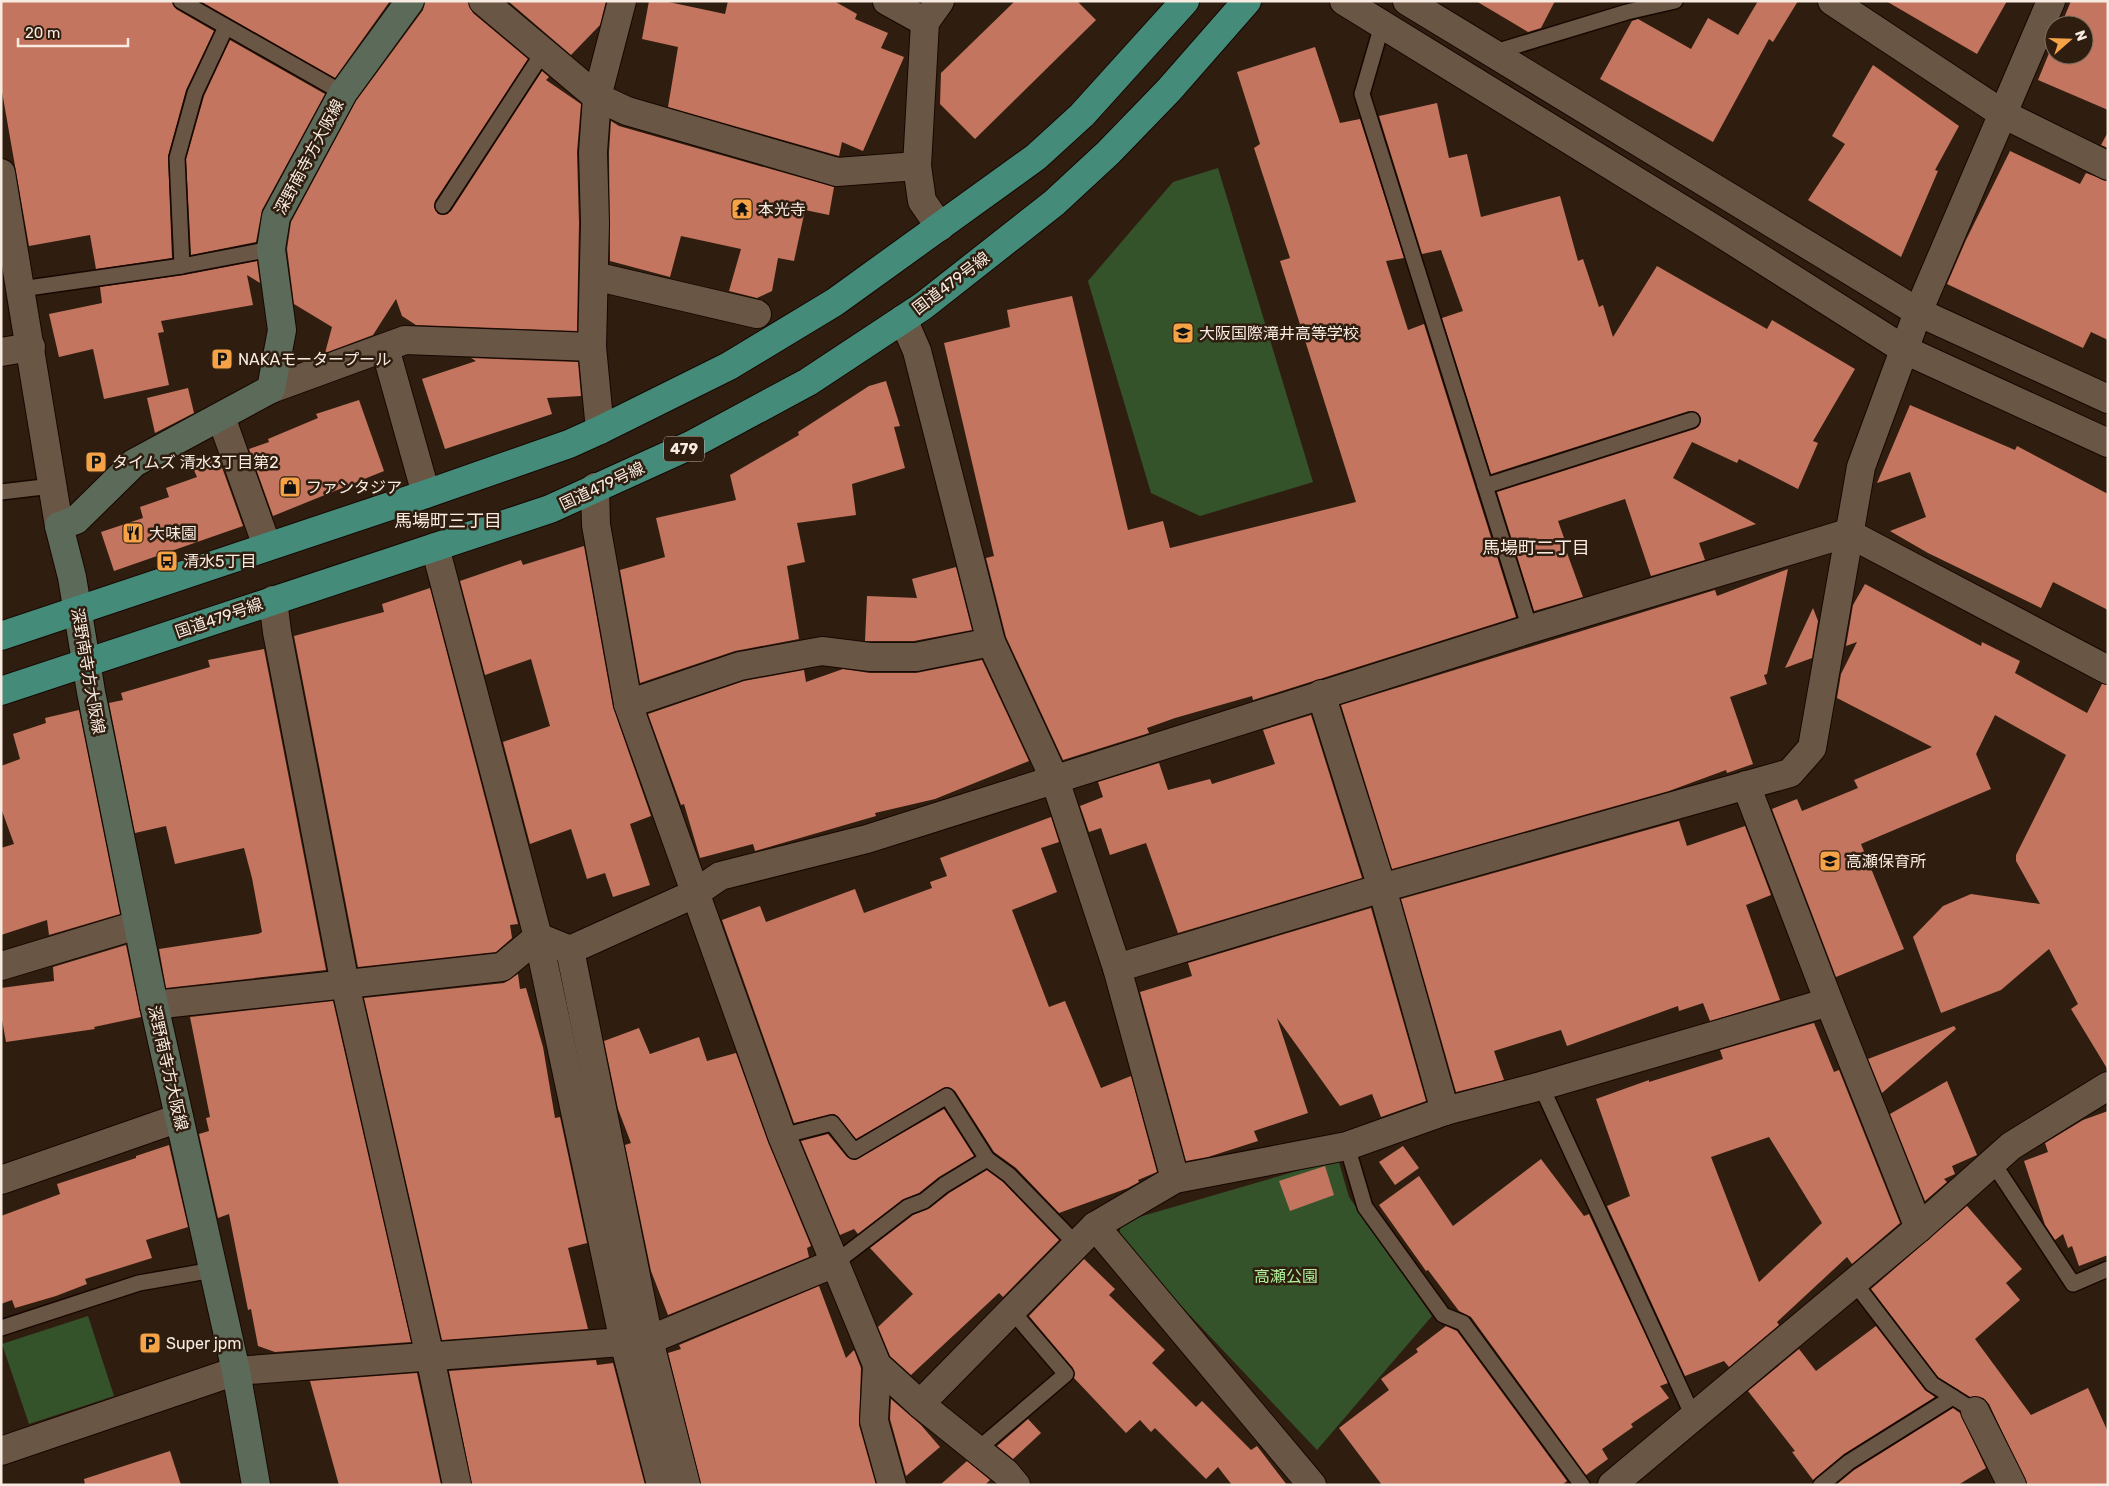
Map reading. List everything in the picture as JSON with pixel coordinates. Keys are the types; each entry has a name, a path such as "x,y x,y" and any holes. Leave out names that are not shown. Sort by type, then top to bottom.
{"highway":[{"name":"国道479号線","path":"1,691 550,509 691,445 816,378 923,306 1054,203 1101,160 1169,90 1247,1"},
{"path":"1,636 426,494 600,430 729,366 835,302 1036,157 1075,121 1134,60 1182,2"}],"main road":[{"name":"深野南寺方大阪線","path":"271,389 282,330 271,249 276,217 343,93 410,1"},
{"path":"59,526 76,520 134,463 271,389"},
{"name":"深野南寺方大阪線","path":"59,526 78,610 91,692 154,1005 236,1371 256,1485"}],"street":[{"path":"483,1 597,97 627,111 837,172 917,166"},
{"path":"600,430 592,347 594,276 593,152 597,97 622,1"},
{"path":"887,1 933,12 917,166 922,201 940,227"},
{"path":"1344,1 1719,232 1905,350 2108,443"},
{"path":"1407,1 1918,312 2108,399"},
{"path":"1832,1 2003,114 2108,166"},
{"path":"1116,968 1382,888 1790,773 1812,748 1861,467 1918,312 2051,1"},
{"path":"1,173 8,260 21,289 59,526"},
{"path":"594,276 757,314"},
{"path":"903,319 917,351 991,642 1055,780 1116,968 1175,1179"},
{"path":"271,389 405,340 592,347"},
{"path":"1,352 31,347"},
{"path":"385,348 426,494"},
{"path":"221,417 267,546"},
{"path":"595,487 596,525 628,704 694,894 782,1136 877,1365 920,1404 1006,1473 1016,1485"},
{"path":"538,937 570,950 694,894 720,876 867,839 1321,694 1848,533 2108,670"},
{"path":"435,547 538,937 636,1341 686,1485"},
{"path":"273,600 277,632 345,984 430,1357 457,1485"},
{"path":"628,704 740,666 822,651 870,657 916,656 991,642"},
{"path":"1321,694 1382,888 1445,1110"},
{"path":"1746,785 1829,1002 1919,1228"},
{"path":"1,966 138,925"},
{"path":"154,1005 502,967 538,937"},
{"path":"570,950 661,1485"},
{"path":"920,1404 1086,1236 1175,1179 1347,1146 1445,1110 1541,1086 1829,1002"},
{"path":"1626,1480 1693,1416 1919,1228 2011,1146 2108,1086"},
{"path":"1,1180 179,1118"},
{"path":"1086,1236 1312,1485"},
{"path":"1,1451 236,1371 636,1341 835,1263"},
{"path":"877,1365 874,1421 892,1485"},
{"path":"1964,1404 2012,1485"}],"lane":[{"path":"181,1 343,93"},
{"path":"1492,53 1627,12 1675,1"},
{"path":"1382,25 1362,94 1530,629"},
{"path":"182,266 177,158 195,93 226,27"},
{"path":"443,206 544,51"},
{"path":"21,289 182,266 271,249"},
{"path":"1485,486 1692,420"},
{"path":"1,492 52,486"},
{"path":"1541,1086 1693,1416"},
{"path":"782,1136 832,1123 854,1151 947,1096 988,1159 1086,1236"},
{"path":"1347,1146 1365,1207 1443,1314 1463,1323 1582,1485"},
{"path":"835,1263 908,1207 924,1201 944,1185 988,1159"},
{"path":"1993,1163 2073,1284 2108,1269"},
{"path":"1,1328 139,1284 213,1270"},
{"path":"1854,1282 1932,1384 1964,1404"},
{"path":"977,1450 1066,1374 1012,1311"},
{"path":"1821,1485 1850,1462 1964,1404"}],"green space":[{"path":"1218,168 1313,482 1200,516 1151,493 1088,281 1173,182"},
{"name":"高瀬公園","path":"1338,1159 1349,1197 1432,1316 1317,1450 1118,1239 1122,1222"},
{"path":"88,1316 114,1396 29,1424 2,1344"}],"building":[{"path":"1,1 172,1 176,9 214,31 186,90 168,156 172,258 96,269 90,235 29,246 1,86"},
{"path":"200,1 390,1 335,78"},
{"path":"425,1 468,1 473,13 528,59 435,201 434,206 438,214 443,215 451,211 542,71 549,77 546,80 581,104 577,152 579,223 577,331 416,325 402,316 396,299 373,335 325,353 332,327 294,304 287,249 291,222 356,101 423,10"},
{"path":"508,1 606,1 600,25 571,55"},
{"path":"649,1 664,1 725,14 728,1 834,1 857,14 855,19 888,33 881,48 904,57 863,151 842,142 839,156 668,107 678,47 642,39"},
{"path":"1015,1 1077,1 1096,20 975,139 940,104 941,73"},
{"path":"1476,1 1555,1 1541,28 1528,32"},
{"path":"1758,1 1798,1 1773,42 1769,39 1713,142 1600,79 1632,21 1638,19 1691,49 1708,18 1738,35"},
{"path":"1886,1 2007,1 1977,54"},
{"path":"2071,1 2108,1 2108,110 2038,80 2044,65 2094,65 2094,15 2065,15"},
{"path":"230,40 325,94 262,210 256,242 191,255 186,159 204,96"},
{"path":"1315,47 1340,123 1360,119 1404,258 1386,261 1408,330 1424,324 1516,617 1253,700 1252,696 1175,718 1147,728 1149,733 1063,760 1006,637 986,558 994,556 944,343 1010,327 1007,310 1072,296 1128,530 1163,521 1170,548 1356,502 1280,261 1290,258 1254,148 1260,144 1237,72"},
{"path":"1873,65 1959,126 1935,170 1938,171 1901,257 1808,200 1845,144 1832,136"},
{"path":"1437,103 1449,158 1467,154 1481,217 1560,196 1578,261 1583,259 1599,307 1603,305 1613,337 1657,266 1767,329 1772,320 1855,369 1813,441 1818,443 1798,489 1739,459 1737,463 1692,442 1673,478 1756,524 1699,543 1705,560 1651,576 1625,499 1558,521 1564,538 1562,539 1583,597 1534,611 1497,492 1695,429 1699,426 1701,418 1698,413 1689,411 1491,474 1442,318 1463,311 1441,250 1422,254 1379,116"},
{"path":"611,121 619,126 834,187 829,215 805,210 794,261 778,258 772,291 757,298 729,291 741,249 681,236 670,277 610,261 609,152"},
{"path":"2108,132 2108,148 2101,145"},
{"path":"2010,151 2080,184 2086,173 2108,181 2108,340 2091,332 2083,348 1947,284 1966,240"},
{"path":"257,261 260,283 247,275 253,305 161,321 164,332 158,333 169,385 104,399 93,349 59,357 49,314 102,303 100,287 184,275"},
{"path":"471,358 578,362 581,396 547,398 552,414 445,449 422,379 476,361"},
{"path":"886,381 900,426 894,427 905,468 852,484 856,515 797,523 805,562 787,566 799,639 735,651 640,683 620,570 665,557 656,518 736,500 730,475 799,435 798,432 869,386"},
{"path":"188,388 194,413 155,433 147,398"},
{"path":"359,400 384,471 273,516 249,449 269,442 268,439 318,418 316,414"},
{"path":"1910,405 2015,450 2017,446 2108,494 2108,610 2053,582 2041,608 1928,553 1890,531 1926,517 1910,472 1877,483"},
{"path":"219,459 243,526 114,571 101,532 143,518 140,507 169,497 166,488 197,477 193,468"},
{"path":"584,546 613,707 651,816 630,824 650,885 613,897 605,873 587,879 571,829 530,844 503,742 550,726 531,659 485,675 460,581 521,560 523,565"},
{"path":"956,567 972,630 914,641 865,641 867,596 917,598 912,579"},
{"path":"1788,569 1767,674 1764,675 1767,684 1730,697 1753,764 1727,773 1726,770 1669,791 1392,869 1341,705 1715,590 1717,596"},
{"path":"1865,584 1981,646 1982,642 2020,661 2015,673 2087,713 2102,684 2108,685 2108,1070 2071,1009 2078,1004 2049,949 2001,990 1941,1013 1913,937 1943,906 1971,894 2040,904 2016,861 2016,855 2066,755 1995,715 1976,754 1991,789 1861,844 1904,949 1836,977 1772,809 1797,799 1802,811 1858,788 1854,780 1932,747 1837,698 1841,674 1857,642 1846,646 1853,605"},
{"path":"430,588 518,924 510,925 512,938 496,952 358,967 294,636 384,612 382,604"},
{"path":"1813,608 1818,621 1812,658 1785,668"},
{"path":"264,649 326,970 166,988 159,949 262,932 252,878 244,848 175,864 166,826 135,833 109,703 123,700 121,693 210,667 208,660"},
{"path":"982,660 1029,761 935,799 875,813 876,816 755,851 753,844 700,858 684,804 681,805 648,714 744,681 804,670 806,682 843,669 870,673 916,673"},
{"path":"79,710 120,914 49,935 47,920 1,935 1,848 14,844 1,808 1,766 20,759 13,734 46,723 45,718"},
{"path":"1311,715 1362,878 1178,933 1146,843 1110,855 1101,828 1089,832 1080,806 1103,797 1098,782 1159,763 1168,790 1210,779 1212,784 1275,764 1263,730"},
{"path":"1051,817 1059,842 1041,848 1057,892 1012,910 1049,1007 1065,1001 1101,1088 1131,1076 1157,1172 1138,1180 1139,1182 1128,1188 1059,1213 1016,1168 994,1152 955,1091 947,1087 856,1139 834,1114 794,1123 722,920 760,906 766,922 855,889 864,913 932,888 930,882 947,876 940,858"},
{"path":"1679,821 1687,846 1745,826 1771,895 1746,905 1780,1000 1710,1021 1703,1003 1679,1011 1678,1006 1567,1046 1561,1030 1494,1051 1504,1080 1456,1092 1401,899"},
{"path":"1371,908 1426,1101 1381,1117 1372,1094 1340,1106 1277,1018 1308,1113 1254,1131 1258,1141 1208,1157 1186,1161 1140,992 1192,976 1188,963"},
{"path":"126,945 141,1017 94,1027 95,1029 6,1042 1,1014 1,988 54,981 53,967"},
{"path":"518,974 520,989 526,988 543,1047 555,1118 560,1117 587,1243 568,1248 588,1329 442,1340 364,998 504,983"},
{"path":"333,1001 411,1342 275,1352 258,1346 251,1309 248,1310 229,1214 218,1218 199,1134 209,1131 206,1118 210,1117 190,1017"},
{"path":"1814,1023 1834,1072 1839,1070 1900,1223 1852,1264 1847,1257 1777,1322 1779,1325 1729,1367 1724,1361 1685,1376 1607,1206 1630,1196 1596,1099 1649,1080 1649,1082 1723,1059 1720,1050","holes":["1769,1137 1822,1223 1759,1282 1711,1157"]},
{"path":"1954,1026 1956,1029 1882,1093 1868,1059"},
{"path":"639,1028 650,1054 699,1037 707,1061 736,1053 768,1142 811,1246 807,1248 809,1257 668,1315 651,1271 625,1145 631,1143 618,1109 604,1041"},
{"path":"1947,1081 1977,1155 1952,1166 1955,1174 1944,1179 1947,1182 1925,1201 1890,1114"},
{"path":"944,1109 974,1156 939,1177 919,1193 902,1200 858,1234 854,1229 840,1235 801,1141 828,1134 847,1157 855,1160"},
{"path":"2108,1111 2108,1255 2079,1266 2072,1246 2068,1248 2063,1234 2055,1240 2045,1225 2024,1161 2048,1152 2045,1143 2083,1120"},
{"path":"169,1145 188,1227 146,1240 152,1258 85,1279 87,1284 56,1296 15,1308 12,1300 1,1304 1,1216 60,1194 57,1184"},
{"path":"1403,1146 1419,1168 1395,1185 1379,1162"},
{"path":"1541,1159 1584,1216 1589,1214 1668,1383 1660,1386 1669,1398 1631,1424 1633,1427 1602,1449 1608,1459 1586,1475 1471,1317 1459,1311 1428,1270 1426,1271 1379,1205 1419,1176 1453,1226"},
{"path":"1325,1166 1334,1195 1290,1211 1279,1181"},
{"path":"987,1170 1003,1182 1059,1240 1003,1297 999,1293 911,1375 890,1356 878,1327 913,1294 870,1248 913,1215 930,1208 949,1193"},
{"path":"1967,1206 2022,1269 2006,1283 2020,1300 1975,1339 2031,1415 2088,1388 2108,1432 2108,1485 2027,1485 1989,1404 1983,1398 1970,1397 1938,1377 1871,1289"},
{"path":"1084,1259 1115,1289 1109,1295 1165,1350 1152,1363 1196,1407 1202,1401 1251,1450 1257,1446 1287,1485 1232,1485 1218,1467 1206,1479 1155,1428 1151,1432 1140,1420 1126,1433 1074,1378 1073,1368 1029,1316"},
{"path":"819,1286 846,1358 854,1350 861,1368 859,1425 876,1485 701,1485 668,1353 681,1349 679,1345"},
{"path":"1446,1326 1457,1331 1567,1481 1562,1485 1382,1485 1339,1428 1389,1390 1381,1379 1418,1352 1416,1349"},
{"path":"1876,1326 1925,1390 1935,1397 1844,1454 1813,1480 1792,1452 1795,1451 1748,1391 1799,1349 1816,1371"},
{"path":"596,1360 597,1365 613,1363 645,1485 472,1485 449,1371"},
{"path":"417,1373 441,1485 339,1485 310,1381"},
{"path":"891,1399 921,1425 940,1447 906,1476 890,1419"},
{"path":"1953,1408 1960,1413 1986,1468 1958,1485 1836,1485 1854,1470"},
{"path":"1028,1419 1041,1433 1013,1459 997,1446"},
{"path":"170,1451 181,1485 85,1485 84,1479"},
{"path":"967,1461 990,1480 985,1485 940,1485"}],"place":[{"name":"本光寺","path":"742,209"},
{"name":"大阪国際滝井高等学校","path":"1183,333"},
{"name":"NAKAモータープール","path":"222,359"},
{"name":"タイムズ 清水3丁目第2","path":"96,462"},
{"name":"ファンタジア","path":"290,487"},
{"name":"大味園","path":"133,533"},
{"name":"清水5丁目","path":"167,561"},
{"name":"高瀬保育所","path":"1830,861"},
{"name":"Super jpm","path":"150,1343"}],"district":[{"name":"馬場町三丁目","path":"448,521"},
{"name":"馬場町二丁目","path":"1536,548"}]}
